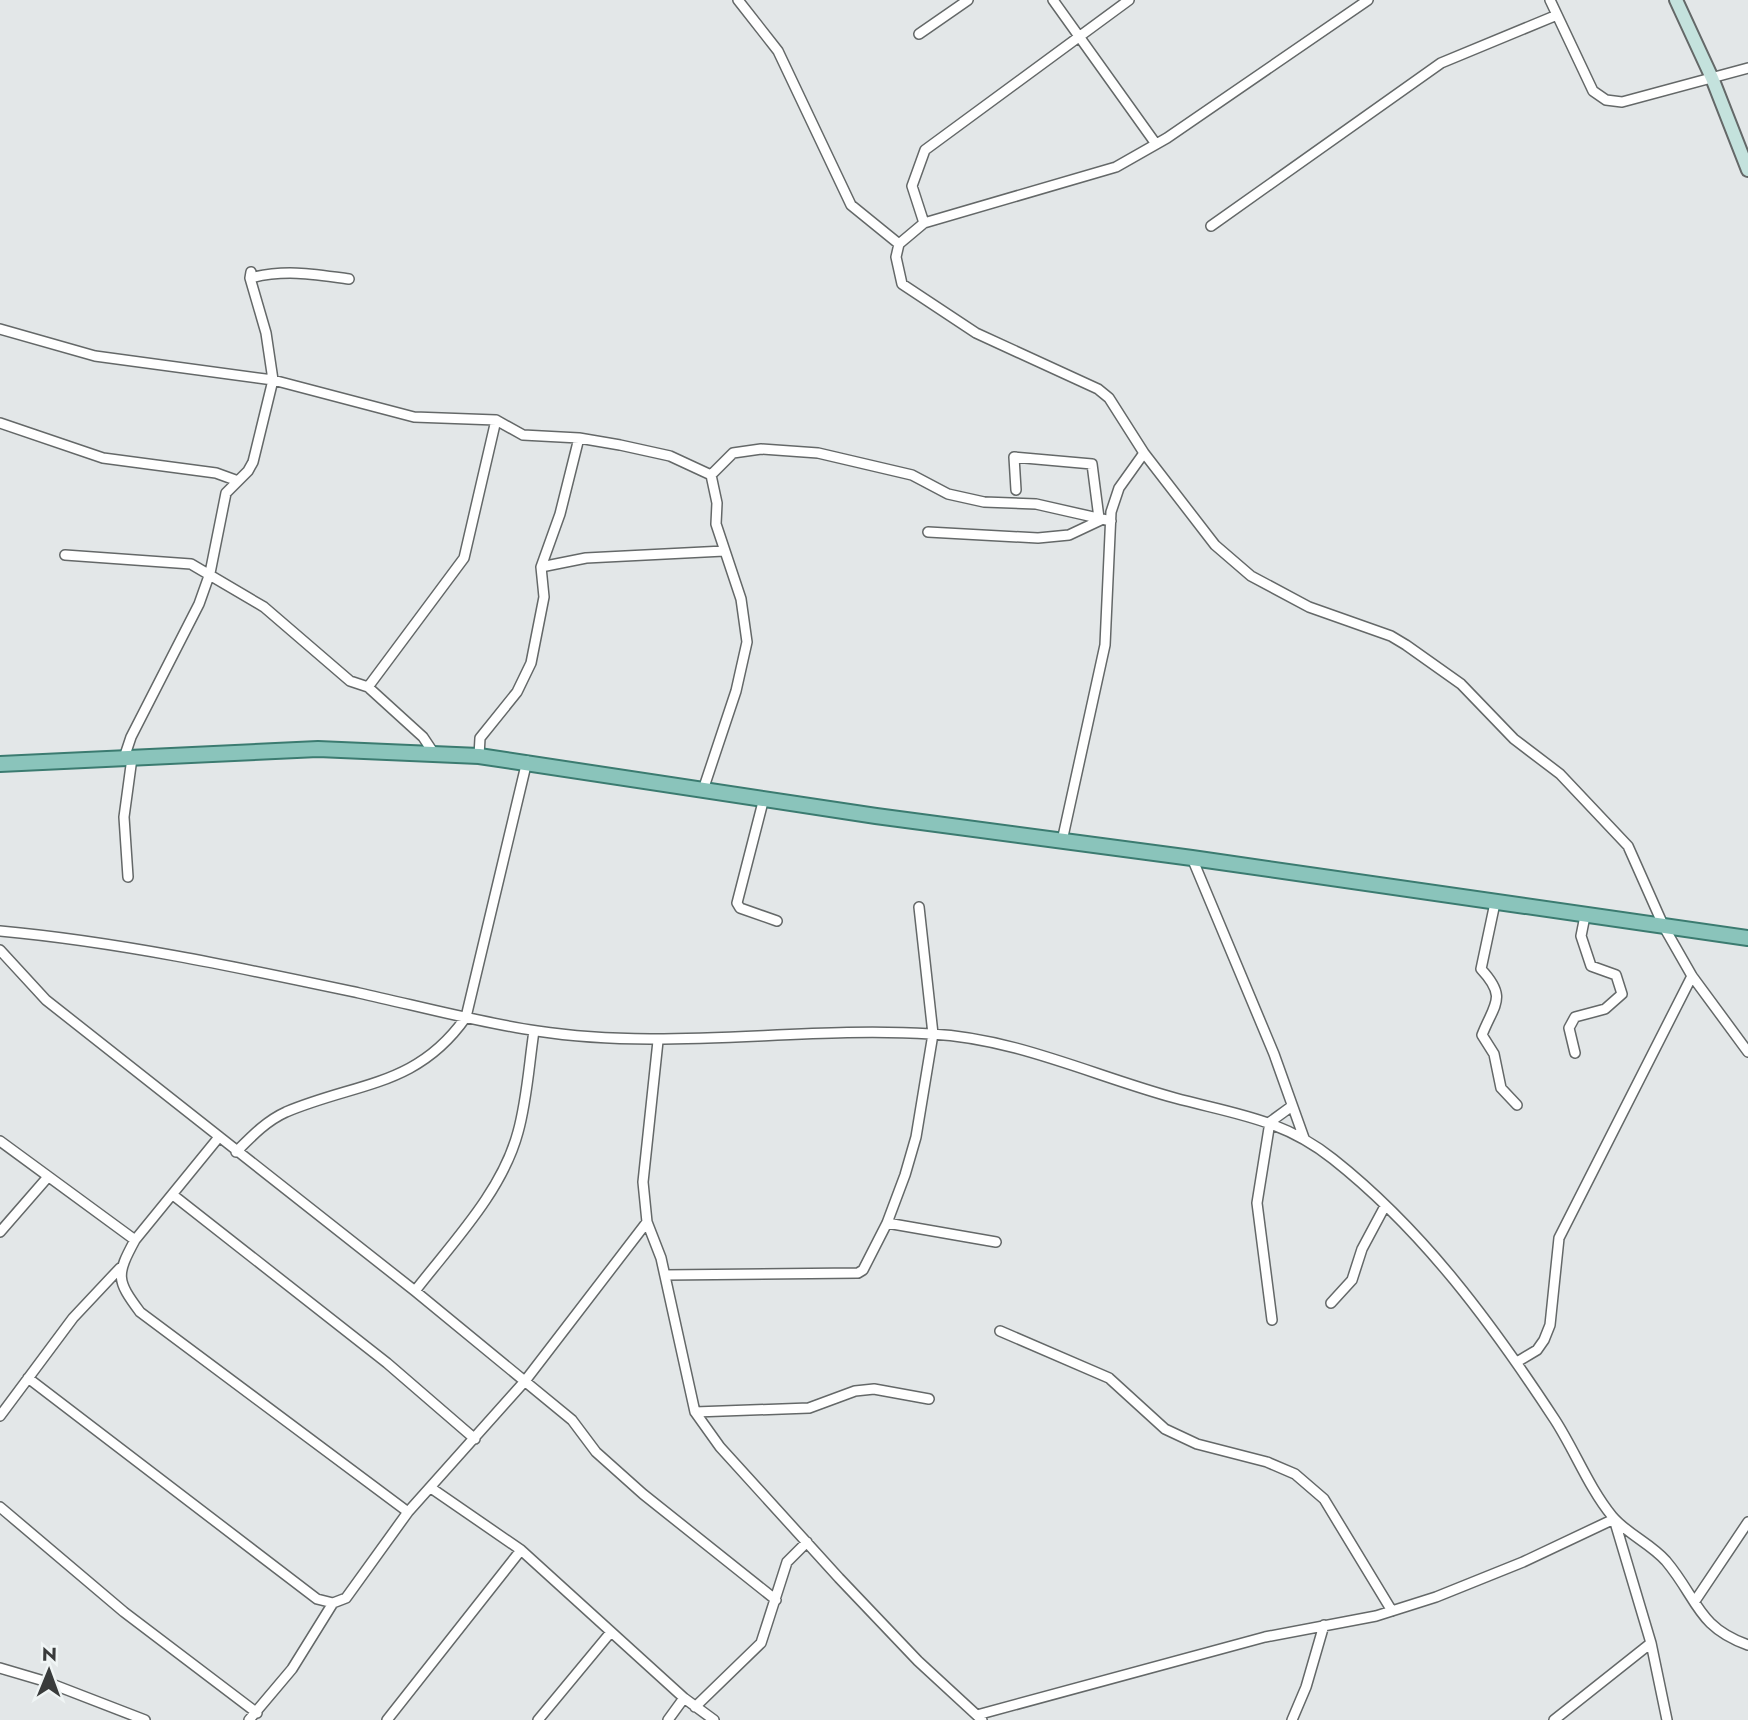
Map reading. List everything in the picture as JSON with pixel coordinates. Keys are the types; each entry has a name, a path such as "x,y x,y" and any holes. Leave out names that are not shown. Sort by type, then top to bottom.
{"main road":[{"path":"1676,0 1712,78 1748,170"},
{"path":"0,764 318,749 479,755 1748,938"}],"street":[{"path":"738,0 778,51 851,205 899,244"},
{"path":"919,34 968,0"},
{"path":"1053,0 1156,145"},
{"path":"924,223 912,186 925,150 1129,0"},
{"path":"1368,0 1156,145 1116,167 1076,181 924,223 899,244 896,257 902,284 914,295 976,333 1098,389 1109,398 1144,453 1215,545 1251,576 1309,607 1361,624 1406,645 1461,684 1514,739 1560,774 1628,846 1664,928 1692,976 1748,1052"},
{"path":"1550,0 1593,91 1606,100 1622,102 1748,68"},
{"path":"1211,226 1441,63 1557,15"},
{"path":"128,877 124,817 131,737 199,604 210,573 226,493 253,462 273,380 266,333 251,275 304,272 349,279"},
{"path":"0,330 95,356 273,380 414,417 496,420 523,435 579,438 670,456 711,475"},
{"path":"368,687 464,558 496,420"},
{"path":"0,424 103,457 216,472 238,481"},
{"path":"479,755 480,738 517,692 531,663 544,597 541,567 560,514 579,438"},
{"path":"711,475 733,453 761,449 818,453 912,475 948,494 984,502 1036,504 1104,520"},
{"path":"928,532 1038,538 1069,535 1104,520 1119,488 1144,453"},
{"path":"1016,490 1014,457 1091,464 1104,520 1105,645 1062,841"},
{"path":"704,788 736,691 747,642 741,599 716,524 717,503 711,475"},
{"path":"541,567 586,558 724,551"},
{"path":"65,555 191,564 210,573 264,607 350,681 368,687 424,737 433,752"},
{"path":"236,1152 261,1127 286,1112 338,1091 375,1086 429,1059 466,1017 527,761"},
{"path":"764,798 737,902 740,908 777,921"},
{"path":"1192,858 1279,1065 1304,1138"},
{"path":"1495,902 1481,969 1496,985 1497,1004 1482,1035 1494,1054 1501,1088 1517,1105"},
{"path":"664,1275 813,1271 858,1273 867,1264 887,1223 916,1137 933,1034 919,907"},
{"path":"1575,1053 1569,1028 1575,1017 1605,1009 1622,994 1616,975 1591,966 1581,936 1585,916"},
{"path":"0,931 77,940 270,974 534,1031 658,1041 827,1034 933,1034 1000,1044 1175,1098 1270,1122 1304,1138 1336,1161 1385,1206 1464,1290 1517,1363 1614,1519 1651,1643 1667,1720"},
{"path":"0,950 46,1000 415,1291 572,1420 596,1452 643,1494 776,1600"},
{"path":"1517,1363 1537,1350 1544,1340 1550,1325 1559,1238 1692,976"},
{"path":"415,1291 484,1201 508,1158 518,1133 534,1031"},
{"path":"658,1041 643,1157 647,1222 664,1275 695,1412 720,1447 807,1542 918,1661 979,1717 1265,1637 1392,1611 1523,1562 1614,1519"},
{"path":"1272,1320 1257,1203 1270,1122 1292,1106"},
{"path":"0,1416 73,1318 120,1268 135,1240 219,1138"},
{"path":"0,1141 135,1240"},
{"path":"0,1232 47,1178"},
{"path":"173,1195 387,1363 475,1439"},
{"path":"1331,1303 1352,1280 1362,1249 1385,1206"},
{"path":"28,1378 317,1599 333,1603 346,1598 408,1512 524,1381 647,1222"},
{"path":"887,1223 996,1242"},
{"path":"120,1268 121,1287 140,1312 408,1512"},
{"path":"1000,1331 1109,1378 1136,1405 1176,1434 1197,1444 1267,1462 1295,1474 1325,1499 1392,1611"},
{"path":"695,1412 809,1408 855,1391 874,1389 929,1399"},
{"path":"431,1489 521,1550 684,1698 714,1720"},
{"path":"0,1507 124,1612 206,1671 253,1716 292,1669 320,1628 333,1603"},
{"path":"1614,1519 1655,1550 1695,1601 1709,1625 1727,1637 1748,1645"},
{"path":"1695,1601 1748,1522"},
{"path":"695,1707 761,1643 776,1600 779,1580 787,1562 807,1542"},
{"path":"387,1720 521,1550"},
{"path":"1292,1720 1306,1687 1324,1625"},
{"path":"538,1720 611,1632"},
{"path":"1554,1720 1651,1643"},
{"path":"0,1668 44,1681 145,1720"},
{"path":"668,1720 684,1698"}]}
